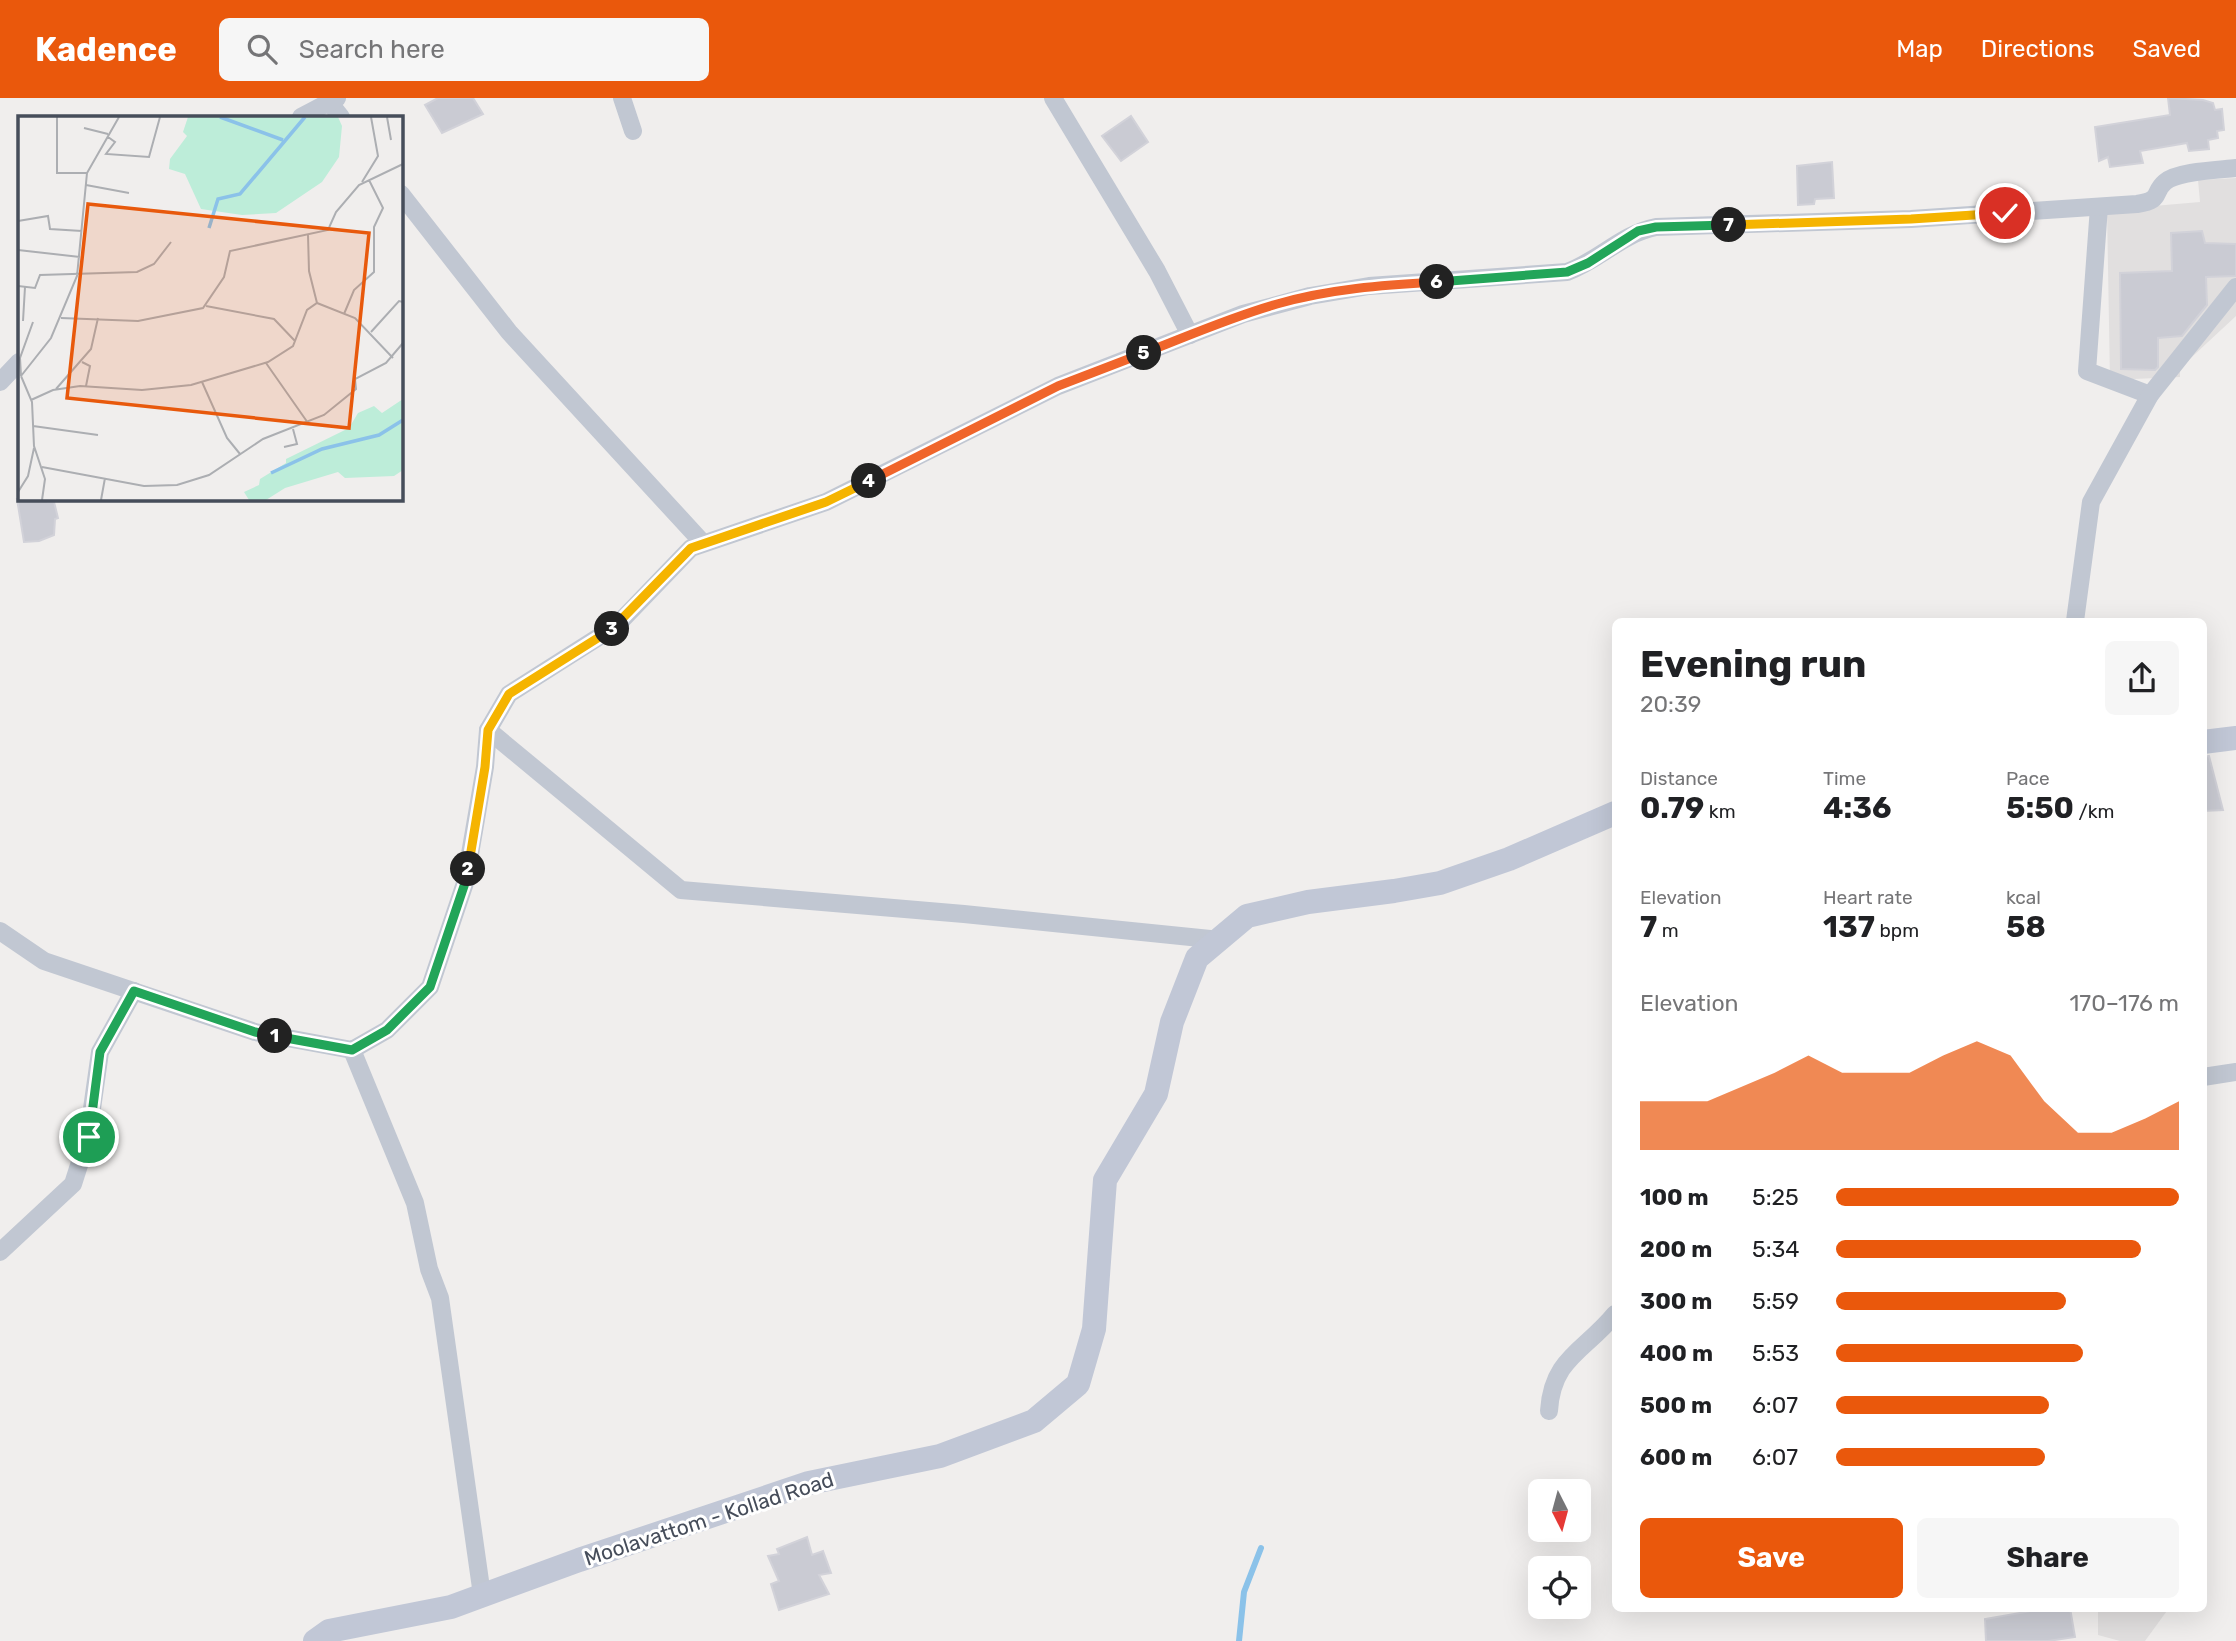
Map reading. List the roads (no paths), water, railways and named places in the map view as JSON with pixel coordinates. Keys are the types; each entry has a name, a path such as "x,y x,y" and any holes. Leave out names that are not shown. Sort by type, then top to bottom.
{"main road":[{"path":"2207,742 2236,738"},
{"name":"Moolavattom - Kollad Road","path":"315,1641 329,1631 451,1607 809,1483 940,1456 1034,1421 1078,1384 1094,1329 1105,1180 1156,1094 1172,1022 1197,958 1247,916 1308,902 1440,883 1509,859 1612,814"}],"street":[{"path":"622,98 633,131"},
{"path":"1053,98 1157,271 1190,335"},
{"path":"303,116 333,100 341,116"},
{"path":"0,932 44,961 255,1032 352,1050 387,1030 430,987 465,883 485,767 488,730 509,694 616,626 691,548 826,502 1058,386 1243,314 1279,303 1369,286 1567,272 1588,263 1628,235 1656,227 1911,219 2099,207 2148,202 2157,196 2164,182 2176,177 2236,168"},
{"path":"402,195 509,332 703,543"},
{"path":"2099,207 2087,371 2150,395"},
{"path":"2075,618 2091,502 2150,395 2236,286"},
{"path":"0,382 18,363"},
{"path":"488,730 681,890 964,914 1220,940"},
{"path":"0,1252 73,1184 89,1137 100,1052 134,991"},
{"path":"352,1050 415,1203 429,1269 440,1298 482,1595"},
{"path":"2207,1076 2236,1072"},
{"path":"1549,1411 1550,1394 1560,1368 1612,1317"}],"waterway":[{"path":"1239,1641 1244,1592 1261,1548"}]}
